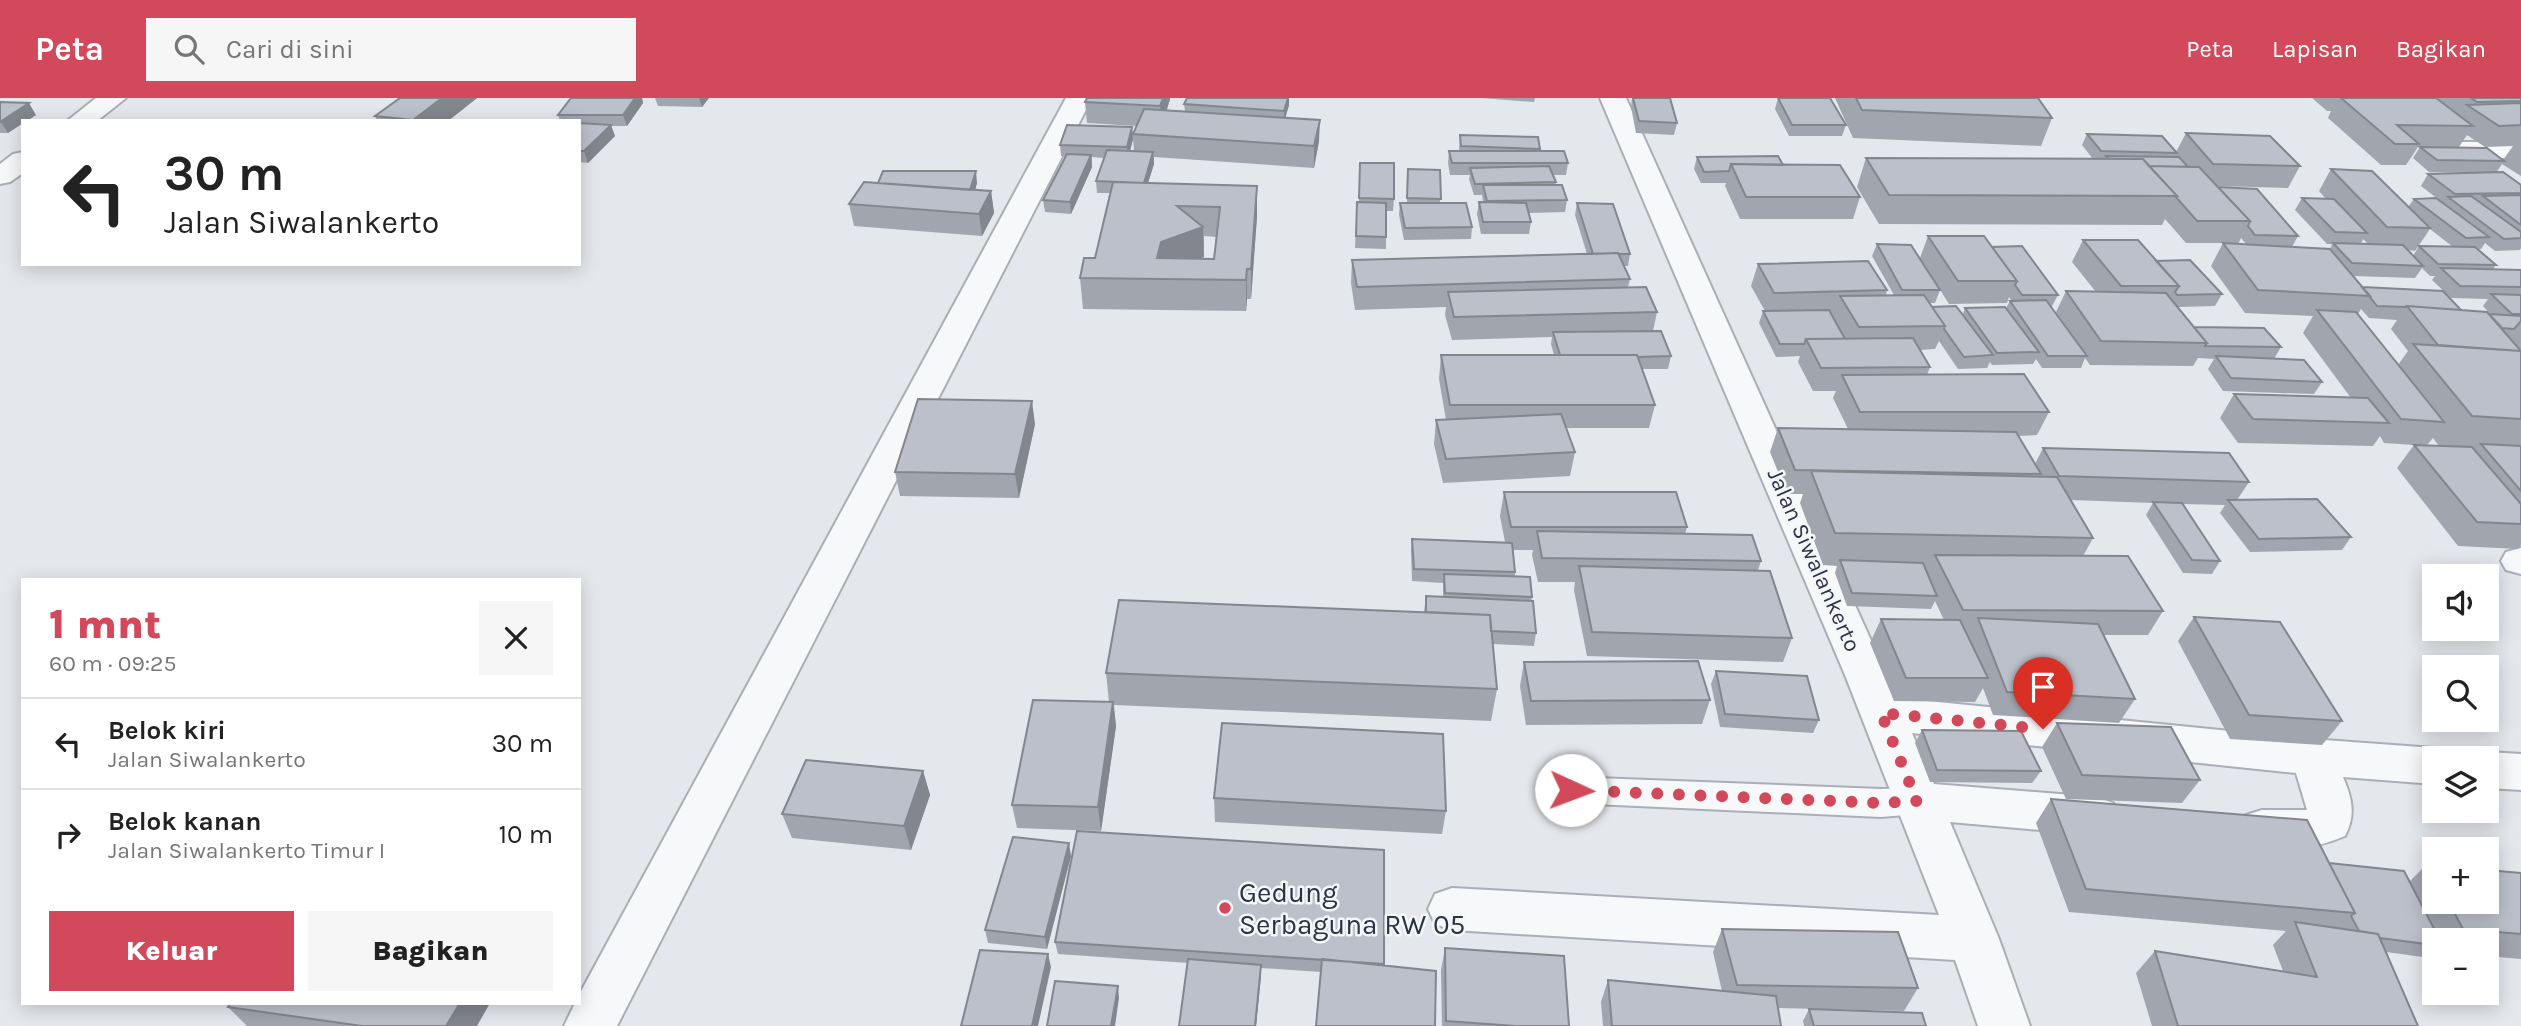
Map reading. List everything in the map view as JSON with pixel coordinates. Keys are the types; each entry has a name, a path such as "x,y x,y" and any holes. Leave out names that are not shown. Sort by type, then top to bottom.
{"street":[{"path":"83,119 113,98"},
{"path":"590,1026 1079,98"},
{"name":"Jalan Siwalankerto","path":"1613,98 1881,713 1973,939 2004,1026"},
{"path":"2418,150 2521,150"},
{"path":"0,176 21,161"},
{"path":"1881,713 2311,757 2422,765"},
{"path":"2227,826 2301,832 2316,830 2329,823 2331,811 2326,789 2311,757"},
{"path":"2499,771 2521,772"},
{"path":"1917,801 2133,818"},
{"path":"1452,909 1973,939"}],"lane":[{"path":"1571,790 1881,803 1917,801"}],"building":[{"path":"400,98 442,98 414,119 375,116"},
{"path":"571,98 635,98 623,115 558,115"},
{"path":"1087,98 1163,98 1160,106 1085,102"},
{"path":"1187,98 1288,98 1284,111 1184,104"},
{"path":"1633,98 1670,98 1677,123 1639,121"},
{"path":"1778,98 1830,98 1846,125 1792,125"},
{"path":"1856,98 2038,98 2052,118 1862,110"},
{"path":"2341,98 2436,98 2473,126 2397,125 2419,144 2395,144"},
{"path":"2471,98 2521,98 2521,101 2477,102"},
{"path":"0,102 29,103 0,122"},
{"path":"2521,103 2521,125 2499,126 2467,105"},
{"path":"1144,109 1320,120 1314,146 1133,134"},
{"path":"581,123 611,125 581,151"},
{"path":"1067,125 1132,127 1127,147 1060,145"},
{"path":"2186,133 2270,136 2300,166 2213,164"},
{"path":"2087,134 2162,136 2177,153 2101,151"},
{"path":"1460,135 1538,137 1540,149 1461,146"},
{"path":"2420,147 2487,148 2504,161 2437,160"},
{"path":"1107,150 1153,152 1144,183 1096,181"},
{"path":"1449,151 1564,151 1568,163 1452,163"},
{"path":"1067,154 1091,155 1070,202 1043,200"},
{"path":"1778,156 1783,165 1731,164 1729,171 1704,172 1697,157"},
{"path":"2106,156 2179,157 2188,167 2149,166 2143,159 2109,159"},
{"path":"1866,158 2143,159 2177,196 1889,195"},
{"path":"1360,163 1394,163 1394,199 1359,198"},
{"path":"1731,164 1840,165 1860,197 1746,197"},
{"path":"1549,166 1556,182 1475,184 1470,168"},
{"path":"2149,166 2199,167 2250,221 2197,221"},
{"path":"1408,169 1440,170 1441,199 1407,198"},
{"path":"2331,169 2372,171 2430,228 2387,227"},
{"path":"883,171 976,171 970,190 878,183"},
{"path":"2503,172 2521,185 2521,193 2455,194 2428,174"},
{"path":"864,182 991,191 979,214 849,204"},
{"path":"1113,182 1257,186 1251,269 1247,269 1246,280 1080,278 1084,258 1095,258","holes":["1177,206 1220,207 1214,259 1157,258 1161,242 1203,227"]},
{"path":"1483,185 1562,185 1567,200 1487,201"},
{"path":"2218,187 2257,189 2298,236 2255,235 2248,226 2250,221"},
{"path":"2521,195 2521,225 2483,196"},
{"path":"2471,196 2521,232 2521,238 2504,239 2448,197"},
{"path":"2302,198 2334,199 2367,233 2335,232"},
{"path":"2436,198 2489,237 2466,238 2414,199"},
{"path":"1357,202 1386,203 1386,237 1356,236"},
{"path":"1479,202 1526,203 1531,222 1483,222"},
{"path":"1400,203 1466,203 1472,227 1405,228"},
{"path":"1577,203 1613,204 1630,254 1593,254"},
{"path":"1928,236 1984,236 2017,281 1958,281"},
{"path":"2083,240 2138,240 2179,286 2121,286"},
{"path":"2223,243 2330,249 2370,296 2258,290"},
{"path":"2333,243 2403,245 2423,266 2352,263"},
{"path":"1877,244 1911,245 1940,290 1902,290"},
{"path":"2022,246 2058,295 2022,295 2015,285 2017,281 1992,247"},
{"path":"2419,246 2475,247 2496,265 2438,264"},
{"path":"1618,253 1630,279 1357,287 1352,260"},
{"path":"2190,260 2222,294 2177,295 2175,292 2179,286 2156,261"},
{"path":"1868,261 1887,290 1774,293 1758,264"},
{"path":"2441,268 2521,270 2521,287 2460,286"},
{"path":"1646,287 1657,312 1454,317 1448,292"},
{"path":"2362,287 2443,291 2461,310 2377,306"},
{"path":"2066,291 2166,293 2207,343 2101,341"},
{"path":"2491,294 2521,295 2521,314 2512,314"},
{"path":"1924,295 1945,326 1859,327 1840,296"},
{"path":"2046,300 2087,356 2048,356 2010,301"},
{"path":"1956,306 1993,355 1964,357 1932,307"},
{"path":"2407,306 2487,312 2521,351 2438,345"},
{"path":"2005,307 2039,352 1997,353 1965,308"},
{"path":"1829,310 1845,339 1806,339 1804,344 1780,344 1763,311"},
{"path":"2317,310 2356,312 2444,422 2401,419"},
{"path":"2489,314 2521,316 2521,321 2514,329 2502,328"},
{"path":"2194,327 2264,328 2281,347 2205,346 2207,343"},
{"path":"1661,331 1671,356 1560,355 1553,332"},
{"path":"1913,338 1930,367 1821,368 1806,339"},
{"path":"2413,344 2521,351 2521,419 2472,416"},
{"path":"1441,355 1637,355 1655,405 1450,405"},
{"path":"2216,356 2304,360 2322,382 2231,378"},
{"path":"2024,374 2049,412 1860,412 1842,375"},
{"path":"2234,394 2368,398 2389,423 2253,419"},
{"path":"918,399 1032,401 1015,474 895,472"},
{"path":"1561,414 1575,452 1446,459 1436,420"},
{"path":"1778,428 2016,432 2041,474 1795,470"},
{"path":"2481,444 2521,446 2521,491"},
{"path":"2414,445 2472,447 2521,504 2521,524 2477,522"},
{"path":"2043,448 2229,453 2249,482 2059,476"},
{"path":"1811,471 2057,477 2093,538 1835,533"},
{"path":"1504,492 1676,492 1687,527 1511,527"},
{"path":"2317,499 2351,537 2259,539 2228,500"},
{"path":"2153,502 2182,503 2220,561 2192,560"},
{"path":"1537,531 1752,535 1761,561 1542,558"},
{"path":"1412,539 1512,543 1515,572 1414,569"},
{"path":"1935,555 2128,556 2163,611 1963,610"},
{"path":"1840,560 1923,563 1937,596 1852,593"},
{"path":"1579,566 1770,571 1792,638 1592,632"},
{"path":"1444,574 1530,577 1532,597 1445,593"},
{"path":"1426,596 1533,601 1536,633 1491,631 1490,615 1426,612"},
{"path":"1119,600 1490,615 1497,689 1106,673"},
{"path":"2194,617 2280,622 2342,721 2249,715"},
{"path":"1978,618 2098,624 2135,699 2007,692"},
{"path":"1881,619 1960,620 1988,678 1906,678"},
{"path":"1698,661 1710,700 1531,701 1524,662"},
{"path":"1716,671 1807,676 1819,720 1725,714"},
{"path":"1033,700 1113,702 1098,807 1012,805"},
{"path":"1222,723 1443,734 1446,811 1214,798"},
{"path":"2057,723 2171,727 2200,780 2082,775"},
{"path":"1922,730 2021,731 2041,771 1937,770"},
{"path":"806,760 923,771 904,826 782,814"},
{"path":"2051,799 2307,820 2355,913 2086,889"},
{"name":"Gedung Serbaguna RW 05","path":"1077,831 1384,850 1384,964 1055,942"},
{"path":"1013,837 1069,843 1045,937 985,930"},
{"path":"2329,863 2404,871 2422,906 2422,914 2426,914 2434,928 2422,928 2422,943 2380,938 2378,934 2359,931 2351,916 2355,913"},
{"path":"2499,871 2521,873 2521,934 2499,932 2499,928 2462,928 2455,914 2499,914"},
{"path":"2295,922 2378,934 2418,1026 2178,1026 2155,951 2317,977"},
{"path":"1722,929 1898,932 1918,988 1737,985"},
{"path":"1445,948 1564,956 1569,1026 1516,1026 1446,1021"},
{"path":"980,950 1048,954 1032,1026 961,1026"},
{"path":"1188,959 1261,965 1255,1026 1179,1026"},
{"path":"1322,959 1436,971 1435,1026 1316,1026"},
{"path":"1608,980 1776,996 1781,1026 1612,1026"},
{"path":"1055,981 1118,986 1111,1026 1047,1026"},
{"path":"459,1005 446,1026 362,1026 228,1007"},
{"path":"1809,1009 1922,1013 1926,1026 1814,1026"}],"place":[{"name":"Gedung Serbaguna RW 05","path":"1225,908"}],"route":[{"path":"1571,790 1881,803 1917,801 1881,713 2043,729"}]}
